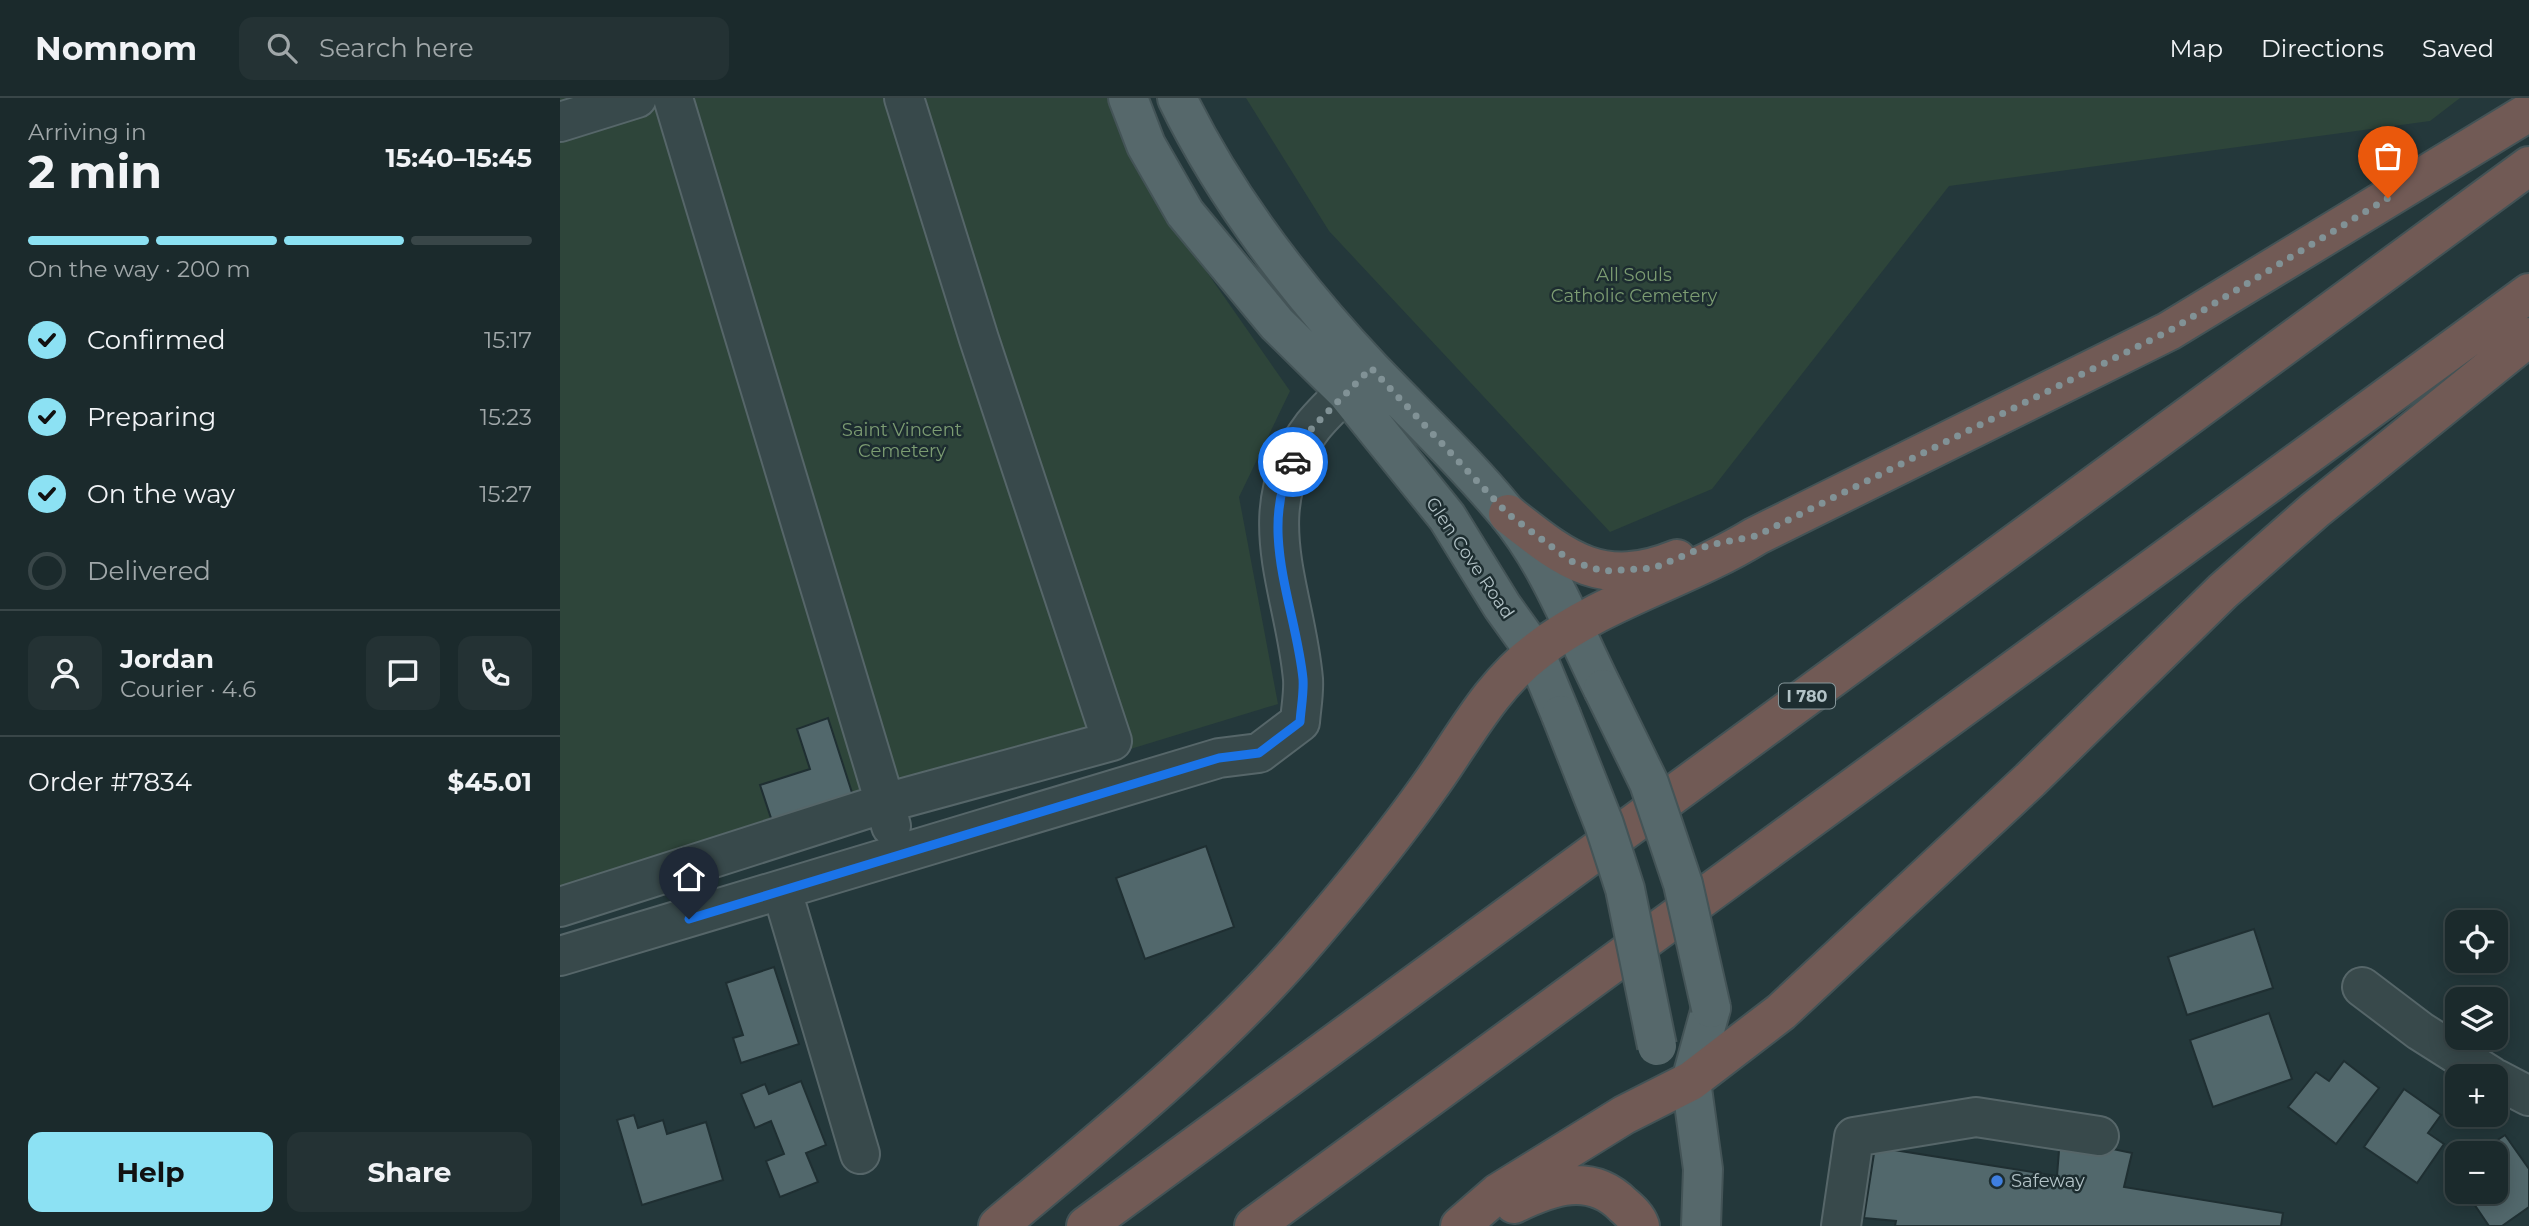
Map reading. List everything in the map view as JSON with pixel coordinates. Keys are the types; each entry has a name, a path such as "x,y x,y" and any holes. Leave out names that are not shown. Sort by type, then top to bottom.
{"highway":[{"path":"998,1226 1154,1093 1234,1018 1310,938 1429,787 1483,705 1535,652 1572,627 1716,560 1756,536 2169,331 2529,112"},
{"name":"I 780","path":"1086,1226 2529,166"},
{"path":"1254,1226 2529,293"},
{"path":"1463,1224 1510,1186 1624,1115 1691,1081 1781,1012 2030,780 2223,591 2315,510 2529,337"},
{"path":"1508,514 1571,561 1603,571 1654,568 1709,545 1756,536"},
{"path":"1463,1224 1547,1188 1580,1183 1615,1197 1640,1226"}],"main road":[{"name":"Glen Cove Road","path":"1128,98 1146,145 1185,212 1278,324 1359,380 1508,514 1551,580 1649,783 1683,884 1711,1009 1691,1081 1703,1169 1701,1226"},
{"name":"Glen Cove Road","path":"1177,98 1217,173 1254,229 1295,283 1502,606 1535,652 1604,824 1625,889 1657,1046 1691,1081"}],"street":[{"path":"560,122 637,98"},
{"path":"673,98 899,855"},
{"path":"560,907 885,803 1112,741 979,339 904,98"},
{"path":"560,956 1219,758 1259,753 1300,722 1303,680 1285,589 1278,519 1284,479 1312,428 1359,380"},
{"path":"782,891 860,1154"},
{"path":"2362,987 2420,1031 2471,1064"},
{"path":"2508,1086 2529,1096"},
{"path":"1841,1226 1854,1137 1976,1117 2099,1136"}],"green space":[{"name":"Saint Vincent Cemetery","path":"560,98 1112,98 1146,185 1290,391 1239,497 1278,704 560,923"},
{"name":"All Souls Catholic Cemetery","path":"1246,98 2460,98 2430,121 1949,186 1712,489 1610,532 1329,231"}],"building":[{"path":"828,718 855,802 772,821 760,785 810,769 797,729"},
{"path":"1206,846 1234,927 1145,959 1116,878"},
{"path":"2254,929 2273,988 2187,1015 2168,957"},
{"path":"774,967 799,1044 741,1063 733,1038 743,1035 726,983"},
{"path":"2269,1013 2292,1079 2213,1107 2190,1040"},
{"path":"2344,1061 2379,1088 2336,1144 2288,1107 2316,1072 2329,1081"},
{"path":"801,1081 826,1145 806,1153 818,1182 780,1197 766,1161 784,1154 771,1121 755,1128 741,1094 765,1084 769,1094"},
{"path":"2404,1089 2441,1115 2428,1133 2444,1144 2417,1183 2364,1147"},
{"path":"634,1115 638,1128 663,1120 667,1134 706,1122 723,1180 642,1205 617,1120"},
{"path":"2505,1135 2529,1169 2529,1207 2502,1226 2489,1226 2474,1204 2508,1204 2508,1141 2496,1141"},
{"name":"Safeway","path":"2060,1138 2132,1153 2124,1187 2283,1213 2281,1226 1895,1226 1896,1221 1864,1218 1875,1147 2057,1176"}],"way so far":[{"path":"1293,462 1312,428 1328,408 1371,368 1467,467 1508,514 1558,552 1571,561 1603,571 1654,568 1709,545 1756,536 2169,331 2388,198"}],"place":[{"name":"Safeway","path":"1997,1181"}],"route":[{"path":"689,919 1219,758 1259,753 1300,722 1303,680 1285,589 1278,519 1284,479 1293,462"}]}
